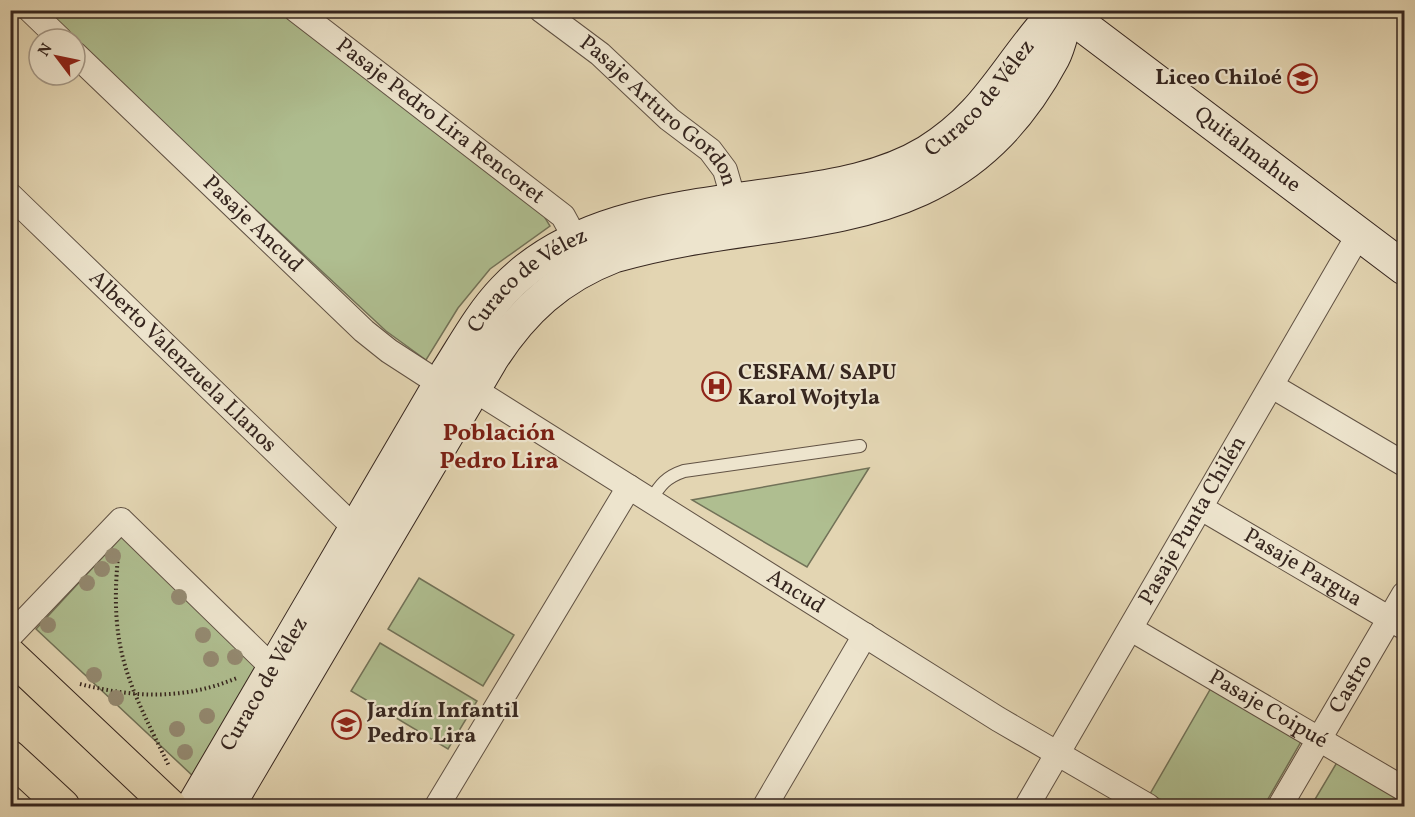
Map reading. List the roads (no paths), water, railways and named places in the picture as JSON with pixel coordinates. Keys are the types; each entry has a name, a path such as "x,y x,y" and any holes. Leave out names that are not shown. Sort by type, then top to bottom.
{"main road":[{"path":"10,655 170,807"},
{"path":"13,765 63,807"}],"street":[{"path":"30,10 48,27"},
{"name":"Pasaje Pedro Lira Rencoret","path":"296,10 563,216 575,238"},
{"name":"Pasaje Arturo Gordon","path":"541,10 600,54 669,119 710,150 725,170 734,201"},
{"name":"Curaco de Vélez","path":"228,807 454,382 488,308 503,291 532,265 575,238 619,222 852,182 894,168 926,152 966,123 987,102 1047,24 1066,12"},
{"name":"Curaco de Vélez","path":"193,807 356,529 454,382 507,335 531,307 562,281 595,263 633,250 858,212 912,195 940,180 983,147 1018,111 1053,58 1066,12"},
{"name":"Quitalmahue","path":"1066,12 1404,268"},
{"name":"Pasaje Ancud","path":"87,66 364,331 389,351 454,382"},
{"name":"Alberto Valenzuela Llanos","path":"10,195 356,529"},
{"name":"Pasaje Punta Chilén","path":"1027,807 1359,234"},
{"name":"Ancud","path":"454,382 651,500 1057,755 1148,807"},
{"path":"1272,386 1404,464"},
{"path":"437,807 629,487"},
{"name":"Pasaje Pargua","path":"1201,508 1397,623"},
{"path":"10,636 121,520 274,669"},
{"name":"Castro","path":"1280,807 1319,739 1397,623 1404,594"},
{"name":"Pasaje Coipué","path":"1131,629 1404,789"},
{"path":"765,807 865,635"}],"lane":[{"path":"651,500 662,482 670,475 684,471 860,446"}],"place":[{"name":"Liceo Chiloé","path":"1303,78"},
{"name":"CESFAM/ SAPU Karol Wojtyla","path":"717,386"},
{"name":"Jardín Infantil Pedro Lira","path":"346,724"}],"district":[{"name":"Población Pedro Lira","path":"499,448"}]}
